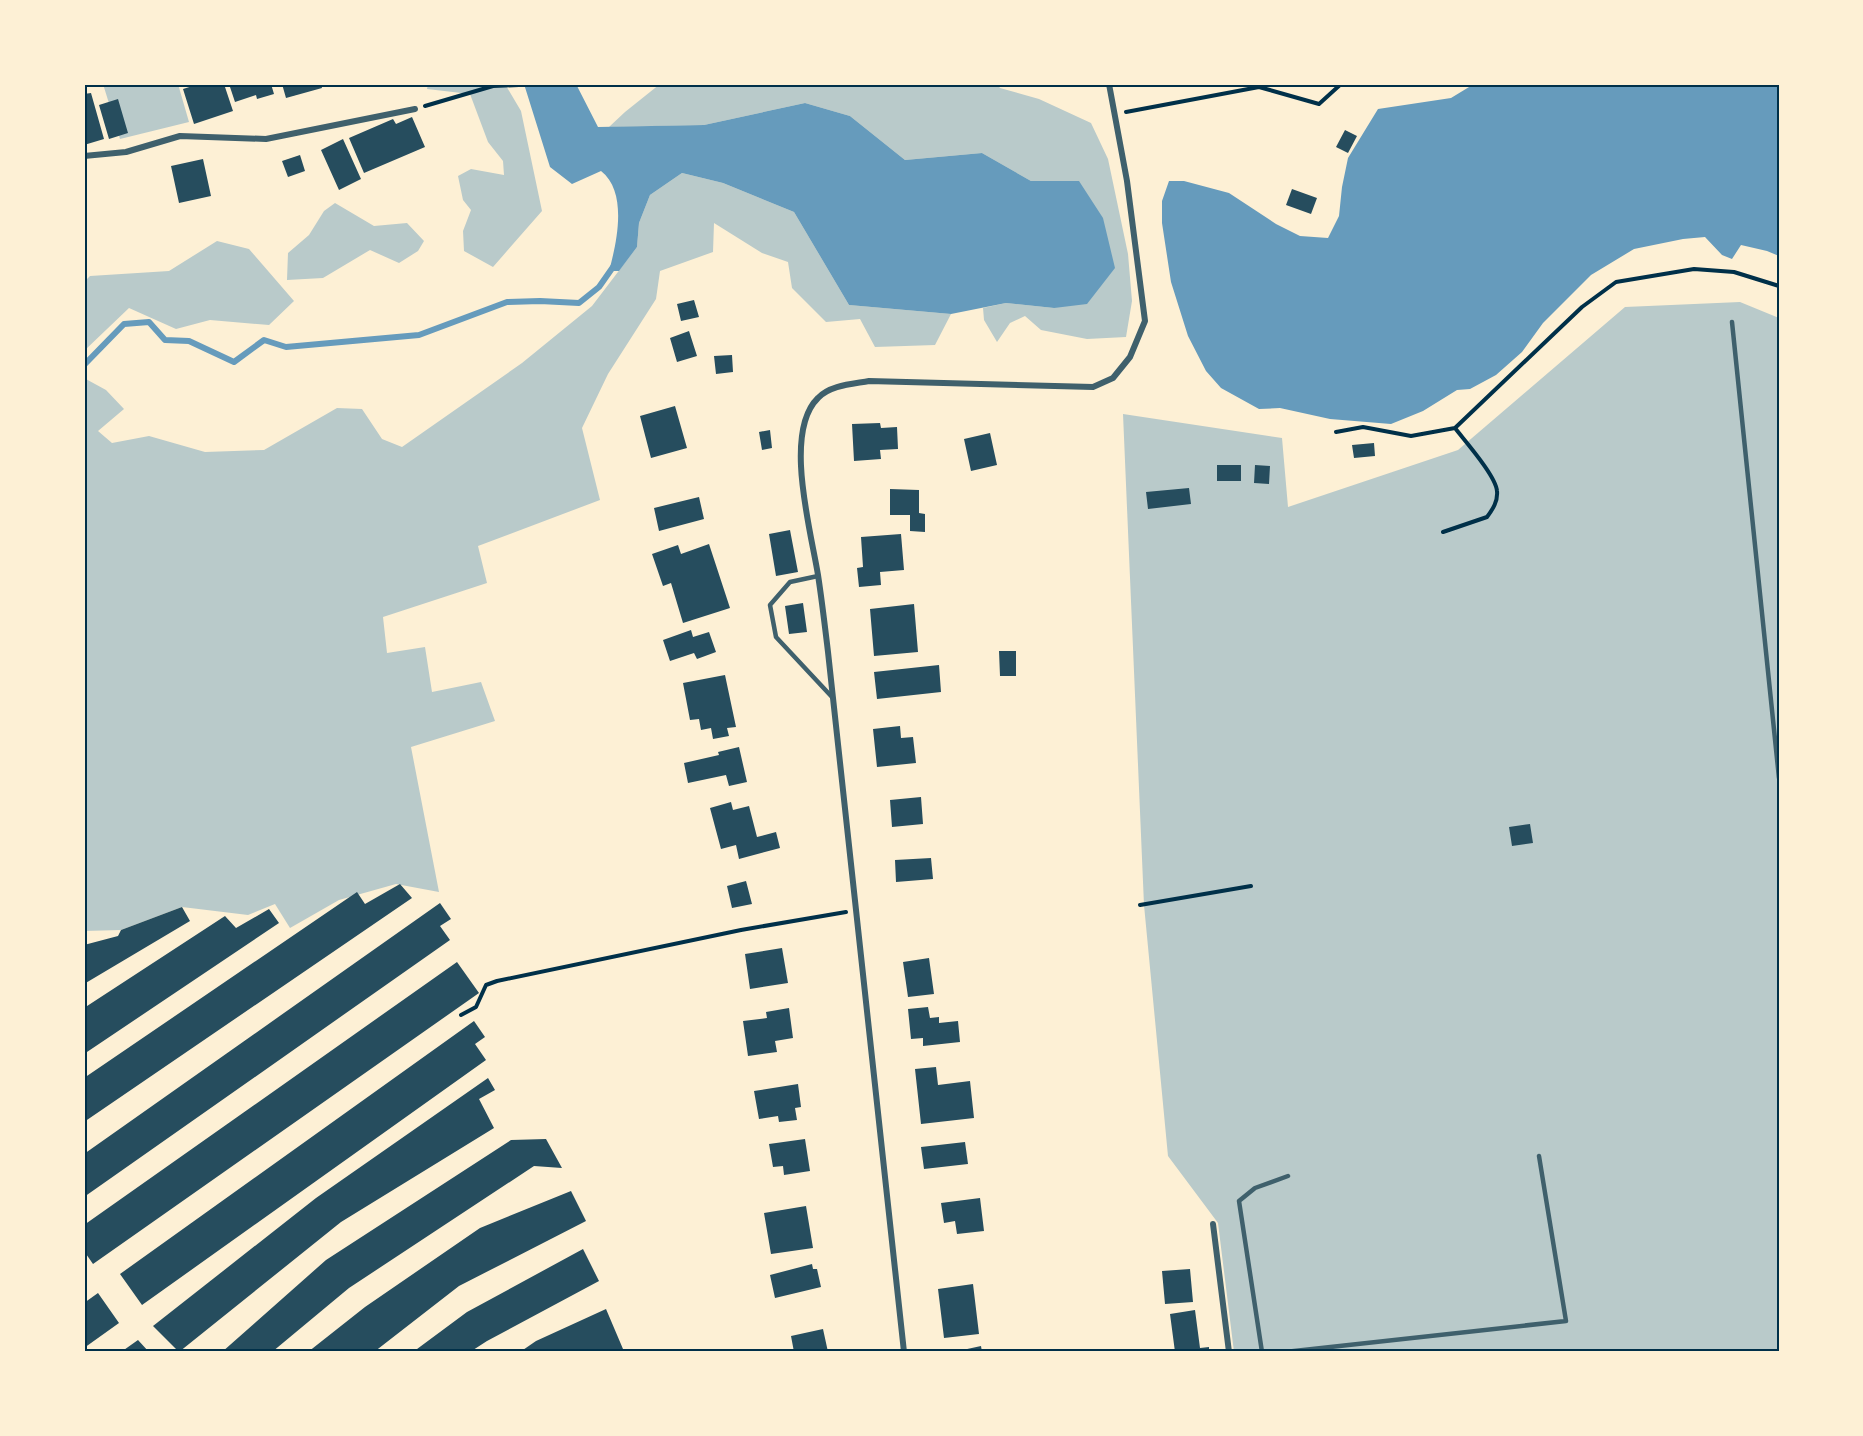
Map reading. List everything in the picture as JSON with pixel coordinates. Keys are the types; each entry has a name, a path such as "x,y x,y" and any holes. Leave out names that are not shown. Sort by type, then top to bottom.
{"street":[{"path":"904,1352 833,698 818,576 804,499 801,459 803,427 808,410 819,396 840,386 869,381 1093,387 1113,378 1130,357 1144,321 1127,181 1109,84"},
{"path":"84,156 126,152 180,136 266,139 415,109"},
{"path":"1212,1224 1228,1352"}],"lane":[{"path":"1732,322 1779,778"},
{"path":"818,576 790,582 770,605 776,637 833,698"},
{"path":"1285,1352 1566,1321 1539,1156"},
{"path":"1262,1352 1239,1201 1255,1188 1288,1176"}],"path":[{"path":"415,109 493,86 541,84"},
{"path":"1115,114 1259,87 1318,104 1341,84"},
{"path":"1336,432 1362,427 1411,436 1455,428 1582,307 1616,282 1694,269 1734,272 1779,286"},
{"path":"1443,532 1487,517 1496,504 1497,490 1490,475 1455,428"},
{"path":"1140,905 1251,886"},
{"path":"461,1015 476,1007 486,985 497,981 741,930 856,911"}],"shaded area":[{"path":"103,84 178,84 189,122 120,139"},
{"path":"428,84 505,84 521,111 542,211 493,267 464,251 463,231 471,210 463,200 458,176 471,169 504,175 503,161 488,142 470,94 427,89"},
{"path":"660,84 997,84 1000,88 1039,99 1091,123 1108,159 1128,254 1132,301 1126,337 1087,339 1041,330 1025,316 1010,323 997,342 984,320 983,308 1006,303 1054,308 1079,181 1031,181 982,153 905,160 850,116 805,103 704,125 609,127"},
{"path":"682,173 723,183 794,212 849,305 951,314 935,345 875,347 860,319 826,322 792,288 788,262 762,253 714,223 713,252 660,271 656,299 608,374 582,428 600,500 478,546 487,583 383,617 387,653 425,647 432,692 481,682 495,721 411,747 439,892 396,884 339,900 290,928 275,904 248,915 182,907 121,930 84,931 84,378 106,390 124,409 98,431 112,443 149,436 205,452 264,450 337,408 362,409 382,439 402,447 522,363 592,306 637,247 639,223 650,195"},
{"path":"335,203 374,226 407,223 424,241 418,251 399,263 370,250 323,278 287,280 288,253 309,235 324,211"},
{"path":"217,241 249,249 294,301 269,325 210,320 176,329 129,308 84,351 84,282 90,276 169,271"},
{"path":"1740,302 1779,318 1779,1352 1234,1352 1218,1223 1168,1156 1144,905 1123,414 1282,438 1288,507 1458,450 1625,307"}],"water":[{"path":"524,84 576,84 598,127 704,125 805,103 850,116 905,160 982,153 1031,181 1079,181 1103,218 1115,268 1087,304 1054,308 1006,303 951,314 849,305 794,212 723,183 682,173 650,195 639,223 637,247 619,271 609,271 617,232 618,204 615,191 601,171 572,184 550,167"},
{"path":"1474,84 1779,84 1779,256 1741,245 1732,259 1722,255 1705,237 1634,249 1591,275 1543,323 1522,352 1496,375 1470,389 1457,390 1423,411 1391,424 1330,419 1280,408 1259,409 1221,388 1206,371 1188,336 1171,282 1162,223 1162,201 1169,181 1184,181 1229,193 1276,224 1300,236 1328,238 1339,216 1348,158 1378,109 1451,98"}],"building":[{"path":"199,84 224,84 233,111 194,124 183,89"},
{"path":"229,84 271,84 274,94 257,99 256,95 235,102"},
{"path":"282,84 321,84 322,88 286,98"},
{"path":"91,93 104,139 84,145 84,94"},
{"path":"118,99 128,133 109,139 99,105"},
{"path":"412,117 425,147 364,173 349,138 393,119 396,124"},
{"path":"1345,130 1357,136 1348,153 1336,147"},
{"path":"343,139 361,179 339,190 321,150"},
{"path":"300,155 305,171 288,177 282,161"},
{"path":"203,159 211,196 179,203 171,166"},
{"path":"1292,189 1317,198 1311,214 1286,205"},
{"path":"694,300 699,317 681,321 677,304"},
{"path":"689,331 697,356 677,362 670,338"},
{"path":"732,355 733,372 716,374 714,356"},
{"path":"675,406 687,448 651,458 640,416"},
{"path":"880,423 881,428 897,427 898,449 880,450 881,459 854,461 852,424"},
{"path":"770,430 772,448 762,450 759,432"},
{"path":"990,433 997,465 971,471 964,439"},
{"path":"1374,443 1375,456 1354,458 1352,445"},
{"path":"1217,465 1241,465 1241,481 1217,481"},
{"path":"1255,465 1270,466 1269,484 1254,483"},
{"path":"1189,488 1191,504 1148,509 1146,492"},
{"path":"890,489 919,490 919,513 925,514 925,532 910,531 910,515 890,515"},
{"path":"699,497 704,519 659,531 654,508"},
{"path":"790,530 798,572 776,576 769,534"},
{"path":"901,534 904,570 880,572 881,585 859,587 857,568 863,567 861,537"},
{"path":"709,544 730,608 683,623 671,583 663,586 652,554 678,545 681,554"},
{"path":"803,603 807,632 789,634 785,606"},
{"path":"914,604 918,652 874,656 870,609"},
{"path":"691,630 693,637 709,632 716,652 697,659 694,653 670,661 663,640"},
{"path":"999,651 1016,651 1016,676 1000,676"},
{"path":"939,665 941,692 877,699 874,672"},
{"path":"725,675 736,727 727,728 729,736 713,739 711,728 701,730 699,719 690,720 683,683"},
{"path":"900,726 901,738 913,737 916,763 877,767 873,729"},
{"path":"739,747 747,782 729,786 726,775 688,783 684,763 719,755 718,752"},
{"path":"921,797 923,824 892,827 890,800"},
{"path":"731,802 733,810 749,806 757,837 776,832 780,848 739,859 736,845 721,849 710,808"},
{"path":"1530,824 1533,843 1512,846 1509,827"},
{"path":"931,858 933,879 896,882 895,860"},
{"path":"746,881 752,904 732,908 727,886"},
{"path":"400,884 412,898 84,1122 84,1078 357,892 365,904"},
{"path":"440,903 451,919 440,926 450,940 84,1197 84,1154"},
{"path":"182,907 190,921 84,984 84,945 118,936 121,930"},
{"path":"269,909 279,923 84,1054 84,1008 225,916 236,928"},
{"path":"782,948 788,983 750,989 745,954"},
{"path":"929,958 934,994 908,997 903,962"},
{"path":"457,962 479,993 93,1264 84,1251 84,1225"},
{"path":"928,1007 930,1018 939,1017 939,1023 958,1021 960,1042 923,1046 923,1038 911,1039 908,1009"},
{"path":"789,1008 793,1038 775,1041 777,1052 748,1056 743,1021 767,1018 766,1012"},
{"path":"474,1021 485,1037 475,1044 486,1060 142,1305 120,1274"},
{"path":"936,1067 938,1085 970,1081 974,1118 921,1124 915,1069"},
{"path":"488,1078 495,1090 479,1099 494,1128 341,1222 179,1352 153,1326 316,1198"},
{"path":"798,1084 801,1107 795,1108 797,1120 779,1122 778,1116 759,1119 754,1091"},
{"path":"546,1139 562,1168 534,1166 349,1288 272,1352 222,1352 326,1260 511,1140"},
{"path":"805,1139 810,1171 784,1175 783,1166 773,1167 769,1144"},
{"path":"965,1142 968,1164 924,1169 921,1147"},
{"path":"571,1191 586,1221 459,1286 374,1352 308,1352 365,1307 480,1228"},
{"path":"980,1198 984,1231 957,1234 955,1221 944,1223 941,1203"},
{"path":"806,1206 813,1248 771,1254 764,1213"},
{"path":"583,1249 599,1281 470,1352 413,1352 467,1312"},
{"path":"812,1264 813,1269 817,1269 821,1287 775,1298 770,1275"},
{"path":"1190,1269 1193,1302 1165,1304 1162,1271"},
{"path":"973,1284 979,1334 944,1338 938,1289"},
{"path":"98,1293 119,1323 84,1348 84,1303"},
{"path":"606,1309 623,1349 606,1352 520,1352 536,1341"},
{"path":"1195,1310 1200,1348 1209,1347 1209,1352 1175,1352 1170,1314"},
{"path":"823,1329 828,1352 794,1352 791,1336"},
{"path":"138,1340 149,1352 121,1352"},
{"path":"981,1346 982,1352 958,1352 958,1351"}],"waterway":[{"path":"84,365 124,324 149,322 165,340 189,341 234,362 264,340 286,347 419,335 507,302 579,303 599,287 613,267"}]}
